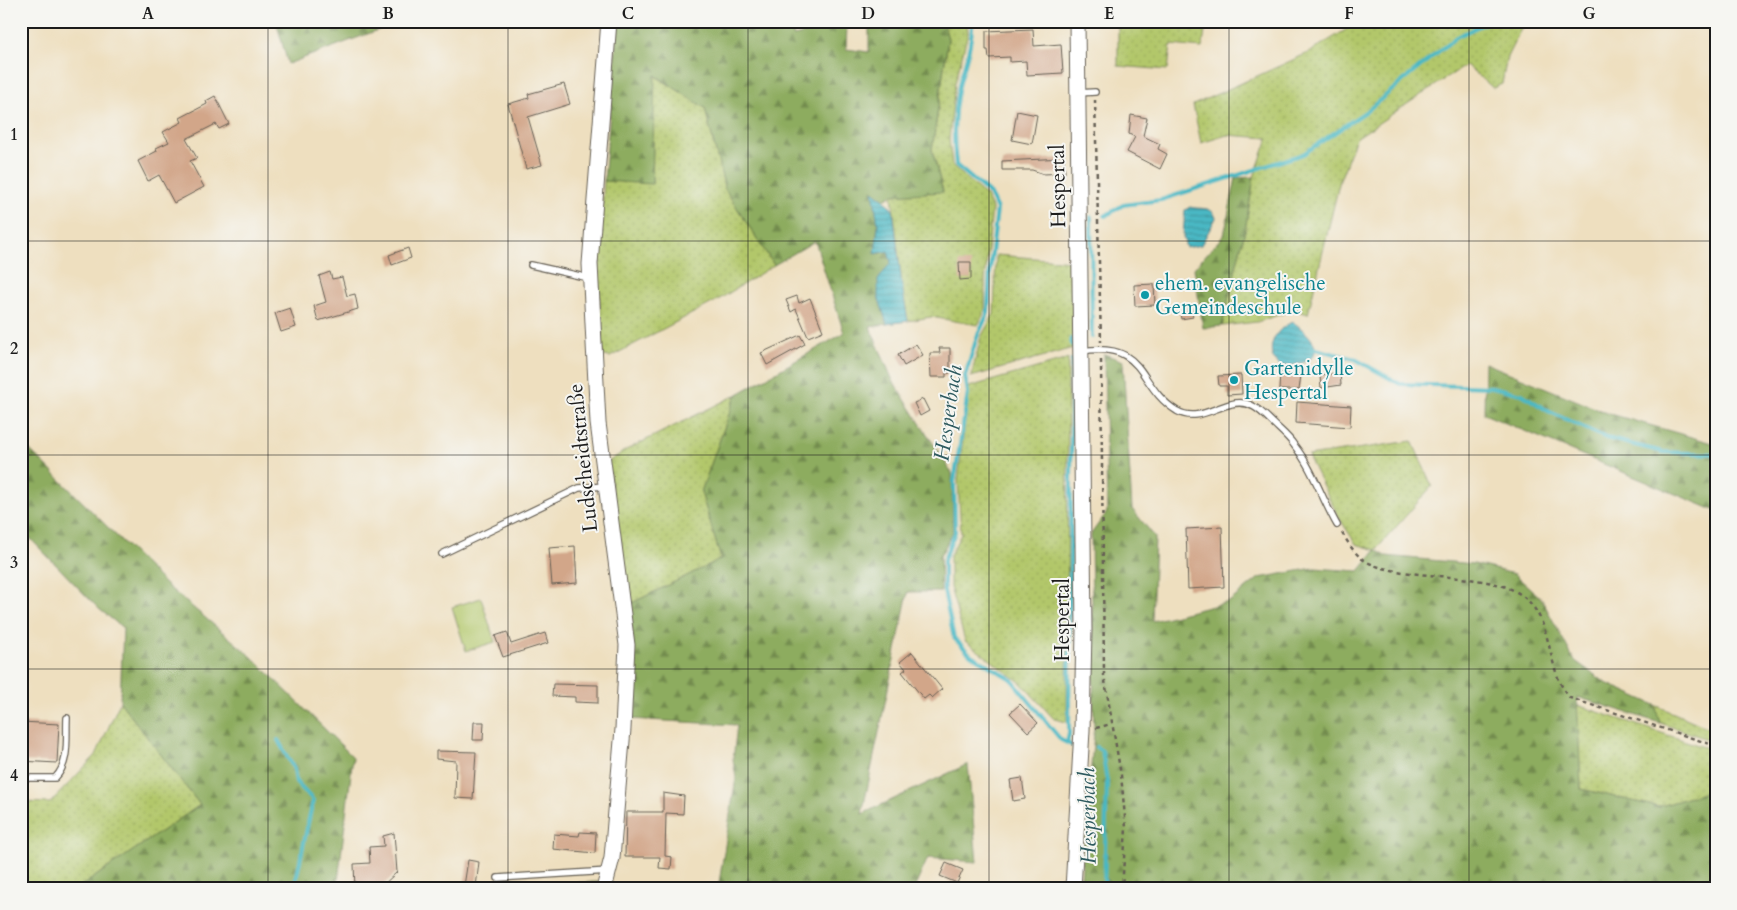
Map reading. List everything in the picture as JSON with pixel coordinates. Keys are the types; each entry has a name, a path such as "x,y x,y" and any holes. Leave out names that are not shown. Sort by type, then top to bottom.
{"street":[{"name":"Ludscheidtstraße","path":"604,889 611,871 623,728 627,645 598,413 590,278 609,21"},
{"name":"Hespertal","path":"1073,889 1082,712 1082,351 1077,21"}],"lane":[{"path":"1078,93 1095,92"},
{"path":"531,265 590,278"},
{"path":"1082,351 1101,348 1115,350 1140,366 1165,402 1179,412 1190,416 1202,415 1232,403 1247,403 1256,407 1294,444 1306,462 1337,525"},
{"path":"442,554 578,488 606,486"},
{"path":"21,778 55,778 62,770 66,759 67,718"},
{"path":"498,878 611,871"}],"path":[{"path":"1095,92 1101,348 1104,676 1121,776 1126,828 1122,889"},
{"path":"1337,525 1360,558 1371,564 1485,582 1513,590 1531,605 1548,634 1559,684 1570,698 1716,746"}],"green space":[{"path":"276,21 402,21 288,64"},
{"path":"618,21 796,21 793,36 847,25 846,49 869,52 869,21 943,21 948,39 932,150 943,192 892,195 884,199 874,192 878,225 875,254 888,251 891,262 878,296 887,324 870,327 893,381 952,473 953,532 940,556 941,592 908,592 862,814 968,764 977,862 928,858 914,889 718,889 736,778 733,760 737,725 630,719 634,663 630,604 721,559 701,492 736,395 844,333 815,241 774,265 725,189 705,108 655,75 652,184 604,181"},
{"path":"943,21 967,21 968,33 955,83 949,139 952,165 986,196 992,208 985,279 985,311 978,325 931,317 908,321 902,286 892,195 943,191 932,150 948,40"},
{"path":"1118,21 1207,21 1202,48 1171,45 1168,70 1118,66"},
{"path":"1360,21 1525,21 1507,57 1502,84 1493,88 1466,65 1356,138 1340,180 1308,314 1294,310 1257,322 1222,326 1245,230 1254,177 1268,138 1227,135 1201,143 1193,105 1308,53"},
{"path":"654,75 705,108 725,189 774,265 718,300 610,357 603,356 598,277 604,181 652,183"},
{"path":"1254,177 1245,230 1222,326 1203,328 1194,268 1224,235 1236,178"},
{"path":"996,255 1072,261 1073,348 971,377 981,337 994,314"},
{"path":"1104,354 1123,361 1132,509 1155,537 1152,621 1229,602 1259,578 1314,568 1359,571 1376,550 1386,556 1474,564 1514,574 1541,598 1574,660 1606,683 1655,705 1660,723 1577,697 1581,789 1658,807 1716,789 1716,889 1080,889 1094,733 1091,534 1107,512"},
{"path":"1068,359 1067,722 1054,719 1020,682 965,641 950,587 950,555 961,534 958,480 969,387"},
{"path":"1485,363 1607,413 1716,444 1716,511 1484,414"},
{"path":"736,395 701,492 721,559 630,604 608,462 626,450"},
{"path":"21,441 166,585 251,656 353,757 337,889 77,889 200,805 120,702 123,628 99,609 21,529"},
{"path":"1412,441 1432,486 1376,550 1356,544 1339,518 1308,456"},
{"path":"481,598 495,642 466,651 452,607"},
{"path":"120,702 200,805 77,889 21,889 21,802 50,803 96,755"},
{"path":"1577,705 1716,751 1716,789 1658,807 1581,789"},
{"path":"1655,705 1716,731 1716,742 1660,723"},
{"path":"599,882 596,889 520,889 530,884"}],"water":[{"path":"873,191 884,199 893,210 908,321 887,324 878,296 878,280 891,262 888,251 875,254 878,225"},
{"path":"1190,207 1212,211 1216,218 1201,245 1186,248 1183,236 1185,210"},
{"path":"1293,322 1311,339 1315,346 1315,353 1304,362 1280,366 1272,354 1273,341 1281,329"}],"building":[{"path":"1033,29 1034,46 1061,44 1063,73 1027,75 1026,61 1010,62 1010,57 989,58 988,50 986,50 986,31"},
{"path":"564,84 570,104 528,117 542,165 526,169 508,104 529,98 528,94"},
{"path":"215,96 229,124 219,129 216,124 186,139 197,158 190,161 204,187 174,203 159,175 148,181 138,161 157,151 156,148 169,142 163,132 182,122 180,118 207,104 206,101"},
{"path":"1017,111 1037,115 1032,144 1012,140"},
{"path":"1131,115 1147,118 1143,136 1160,144 1158,149 1167,154 1160,169 1127,152 1135,137 1129,134"},
{"path":"1064,158 1065,173 1044,174 1032,170 1002,170 1002,161"},
{"path":"408,248 411,258 392,265 389,255"},
{"path":"959,262 971,262 971,279 960,280"},
{"path":"330,272 332,279 342,277 347,296 355,294 358,309 318,321 314,306 326,302 319,276"},
{"name":"ehem. evangelische Gemeindeschule","path":"1154,284 1155,305 1135,306 1134,285"},
{"path":"797,296 799,303 810,298 823,331 808,337 796,309 791,312 786,300"},
{"path":"1191,306 1193,317 1181,319 1179,307"},
{"path":"290,308 296,327 281,332 275,313"},
{"path":"800,335 805,344 767,365 761,353"},
{"path":"916,344 923,355 904,366 898,355"},
{"path":"939,348 950,348 950,373 946,373 946,377 931,377 930,353 940,353"},
{"path":"1280,373 1301,375 1299,390 1279,390"},
{"path":"1340,373 1341,385 1321,388 1320,375"},
{"name":"Gartenidylle Hespertal","path":"1241,375 1242,394 1227,395 1227,386 1219,386 1218,376"},
{"path":"923,399 929,411 920,416 914,403"},
{"path":"1297,402 1351,406 1350,427 1296,423"},
{"path":"1222,527 1224,587 1188,589 1186,529"},
{"path":"575,546 577,583 552,585 549,548"},
{"path":"507,632 511,644 545,633 548,643 503,657 495,636"},
{"path":"912,652 942,689 932,698 929,695 924,699 902,672 906,669 900,662"},
{"path":"553,684 598,685 598,703 575,702 575,697 552,696"},
{"path":"1020,704 1038,723 1028,732 1010,713"},
{"path":"21,722 59,724 57,763 21,761"},
{"path":"474,722 484,722 483,740 473,740"},
{"path":"436,751 476,752 473,799 455,798 456,761 436,759"},
{"path":"1022,778 1025,799 1013,801 1010,780"},
{"path":"663,793 684,796 683,814 666,813 665,856 672,857 671,869 659,868 660,857 625,857 626,812 663,812"},
{"path":"580,832 596,833 595,853 553,849 554,834 579,836"},
{"path":"394,833 397,872 379,889 355,889 354,864 370,863 369,847 384,846 383,836"},
{"path":"468,860 479,862 476,887 464,886"},
{"path":"946,863 963,870 957,883 940,876"}],"waterway":[{"name":"Hesperbach","path":"972,21 970,46 959,86 956,106 954,135 956,165 990,194 997,209 990,270 988,313 977,337 965,376 968,393 954,482 955,532 944,560 944,591 954,638 971,655 1011,679 1061,740 1071,745"},
{"path":"1105,216 1123,205 1161,200 1303,154 1368,110 1456,37 1490,21"},
{"path":"1091,217 1092,337"},
{"path":"1071,339 1072,345"},
{"path":"1312,348 1355,359 1400,384 1492,387 1522,394 1548,411 1606,438 1663,452 1716,454"},
{"path":"1067,743 1069,734 1072,360"},
{"path":"278,740 294,769 296,782 313,800 294,889"},
{"name":"Hesperbach","path":"1096,747 1102,751 1107,781 1104,889"}],"place":[{"name":"ehem. evangelische Gemeindeschule","path":"1145,295"},
{"name":"Gartenidylle Hespertal","path":"1234,380"}]}
